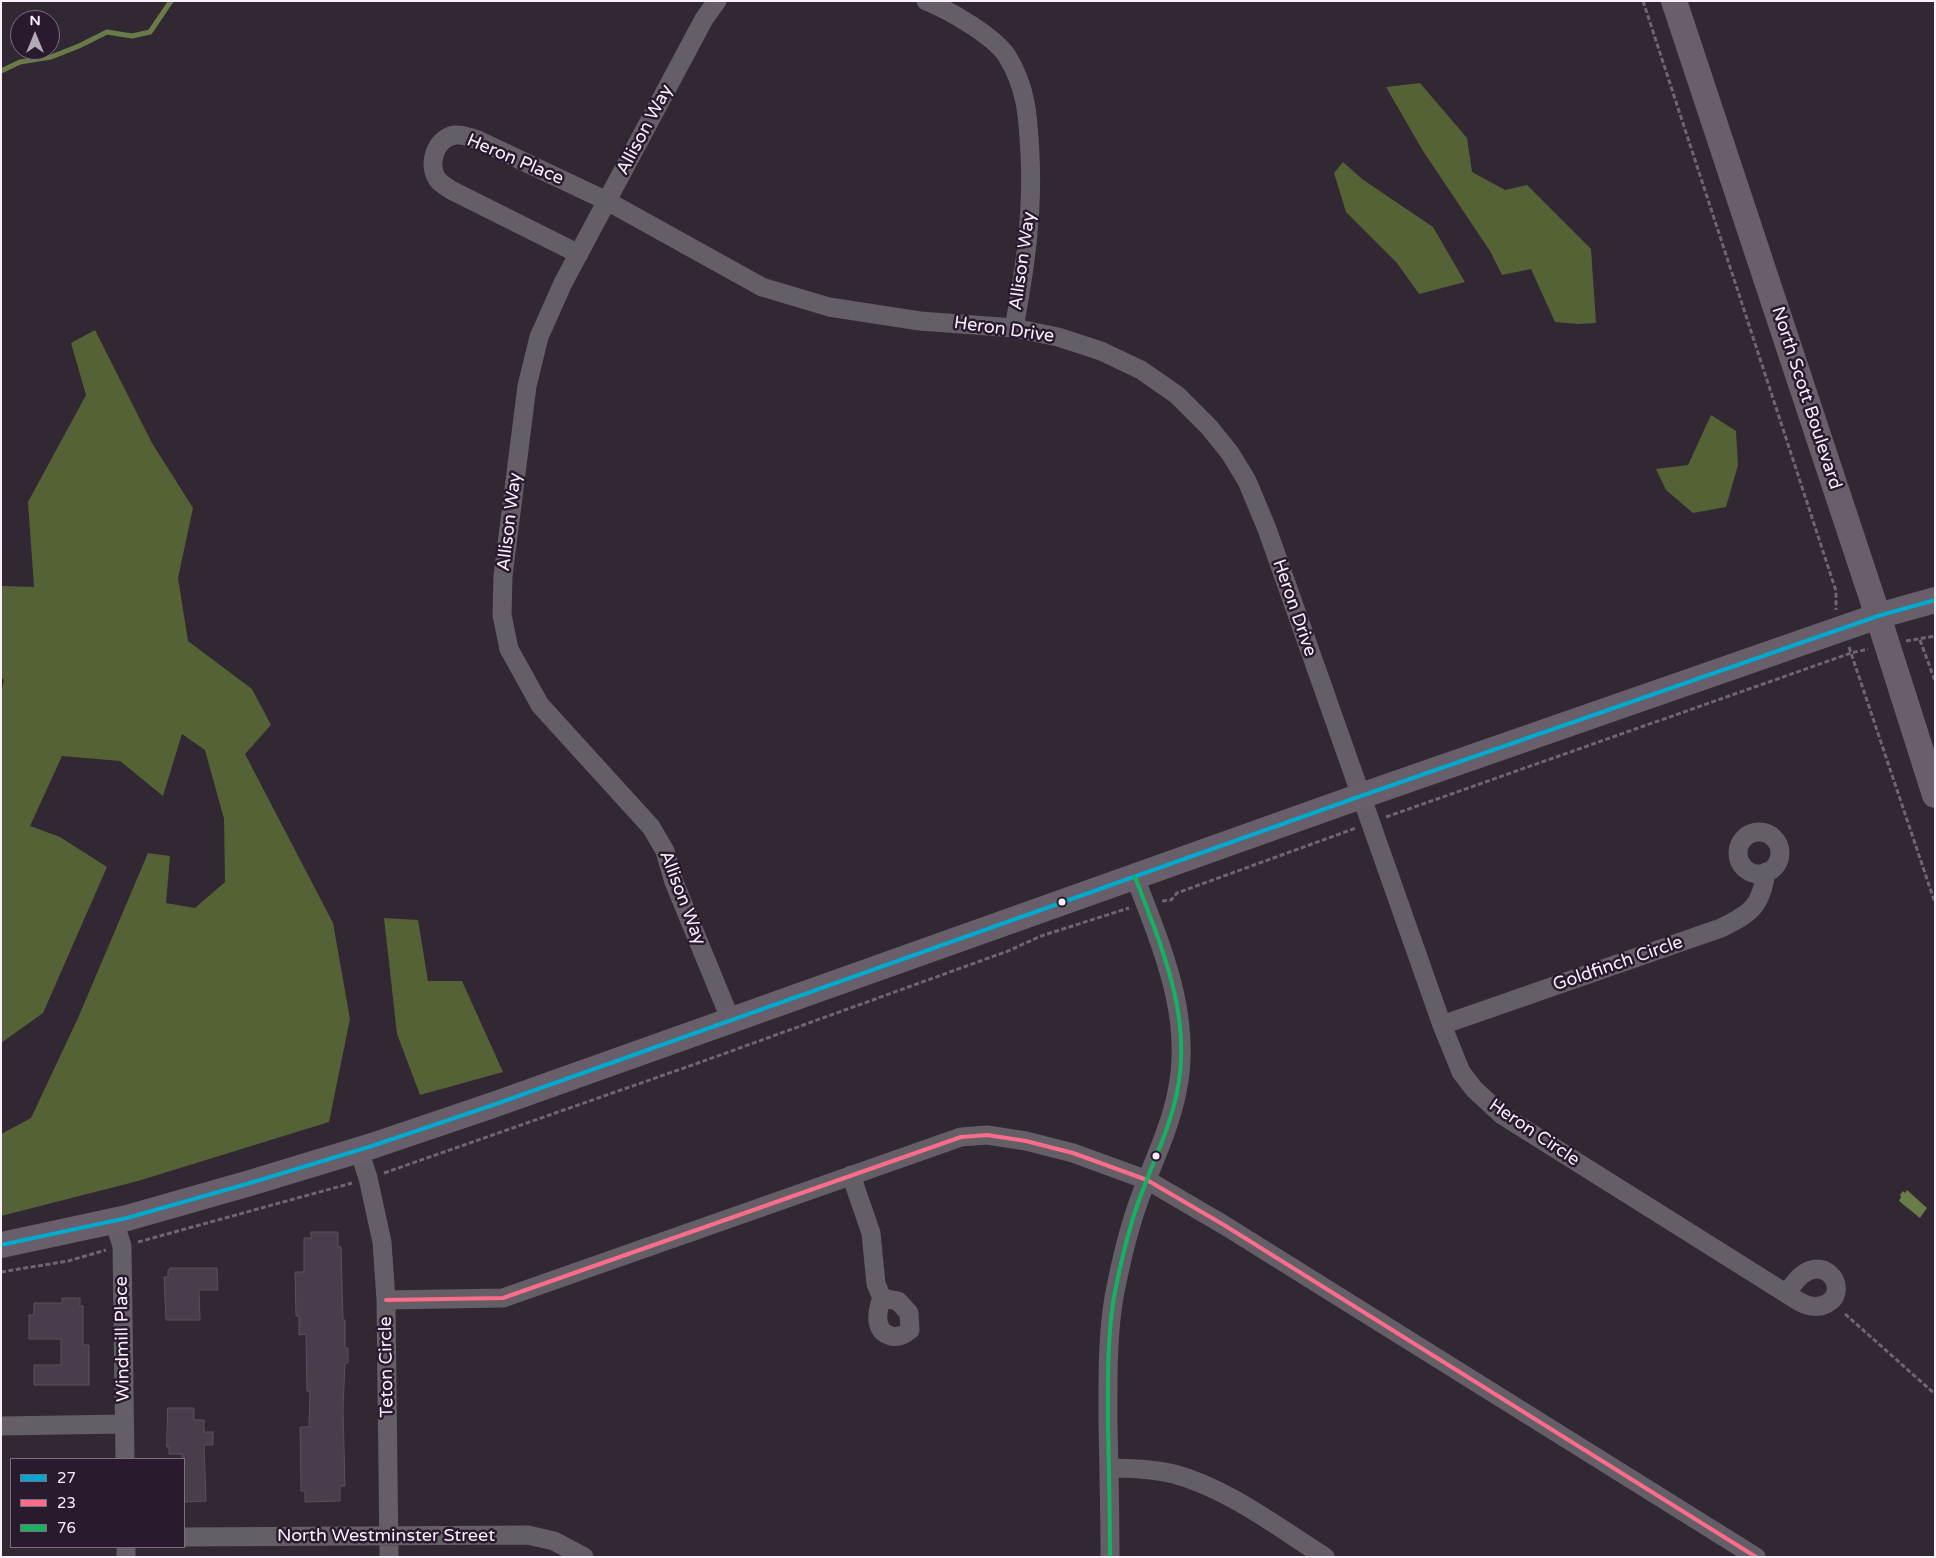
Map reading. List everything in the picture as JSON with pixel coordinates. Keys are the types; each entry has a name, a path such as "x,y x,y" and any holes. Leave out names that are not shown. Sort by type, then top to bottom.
{"main road":[{"name":"North Scott Boulevard","path":"1674,1 1878,616 1935,795"},
{"path":"1,1245 114,1221 359,1150 731,1021 1361,796 1847,641 1878,616 1935,600"}],"street":[{"name":"Allison Way","path":"717,1 704,19 563,283 540,336 527,386 503,576 502,615 509,649 540,705 651,826 665,851 674,882 731,1021"},
{"name":"Allison Way","path":"926,1 940,6 977,28 1006,54 1022,85 1028,117 1032,194 1026,259 1014,328"},
{"name":"Heron Place","path":"579,254 450,190 438,180 434,168 434,156 437,149 445,139 454,135 467,136 607,201"},
{"name":"Heron Drive","path":"607,201 762,287 791,297 829,307 920,321 1014,328 1058,336 1101,351 1141,370 1177,395 1209,427 1230,453 1247,481 1267,529 1361,796"},
{"name":"Heron Circle","path":"1361,796 1442,1025 1461,1072 1474,1089 1502,1115 1787,1294"},
{"name":"Goldfinch Circle","path":"1442,1025 1721,928 1746,915 1755,905 1763,890 1766,872"},
{"path":"1110,1557 1108,1358 1114,1298 1126,1239 1172,1115 1178,1091 1181,1054 1180,1026 1175,990 1168,963 1135,877"},
{"path":"386,1300 503,1298 961,1137 987,1135 1026,1141 1073,1153 1147,1180 1232,1230 1756,1557"},
{"name":"Teton Circle","path":"359,1150 368,1178 382,1242 386,1300 389,1557"},
{"path":"851,1175 871,1233 876,1284 882,1298"},
{"name":"Windmill Place","path":"114,1221 122,1246 125,1458"},
{"path":"1,1426 124,1424"},
{"path":"1109,1468 1138,1468 1173,1474 1200,1483 1226,1495 1325,1557"},
{"name":"North Westminster Street","path":"185,1537 528,1535 554,1541 584,1557"}],"path":[{"path":"1644,1 1836,590 1836,610 1935,903"},
{"path":"1935,636 1920,640 1935,681"},
{"path":"1,1272 68,1260 368,1178 757,1042 1008,951 1041,936 1145,903 1171,900 1177,893 1370,823 1847,641"},
{"path":"1845,1314 1935,1394"}],"shaded area":[{"path":"1420,83 1467,138 1472,172 1505,190 1527,185 1591,249 1596,323 1555,322 1531,269 1502,275 1490,251 1423,151 1386,87"},
{"path":"1343,162 1362,179 1433,227 1465,282 1419,294 1397,263 1346,212 1334,173"},
{"path":"95,330 152,443 193,508 178,578 188,641 252,689 271,725 245,754 333,923 350,1019 329,1122 138,1181 1,1216 1,1134 31,1118 78,1018 148,853 170,856 166,903 195,908 225,882 224,819 205,750 182,734 163,796 120,761 62,756 30,826 60,837 107,867 43,1013 1,1043 1,694 4,680 1,677 1,586 34,587 28,502 86,395 71,343"},
{"path":"1711,415 1736,431 1738,465 1726,507 1693,513 1666,490 1656,469 1688,465"},
{"path":"384,918 418,920 428,981 462,981 503,1072 420,1095 397,1034"},
{"path":"1907,1190 1927,1208 1920,1218 1899,1201 1900,1195 1903,1191 1905,1193"}],"building":[{"path":"311,1232 338,1232 338,1247 341,1247 343,1320 345,1320 345,1348 348,1348 348,1363 345,1363 343,1409 345,1486 340,1486 340,1501 305,1502 305,1491 301,1491 300,1427 309,1427 310,1391 307,1391 306,1334 299,1335 299,1316 296,1316 295,1272 304,1272 304,1238 311,1238"},
{"path":"170,1268 217,1268 218,1290 199,1290 200,1320 166,1320 164,1277 168,1277 168,1270"},
{"path":"62,1298 80,1298 80,1306 83,1306 83,1345 89,1345 89,1385 34,1385 34,1365 61,1365 61,1339 29,1339 29,1315 34,1315 34,1303 62,1303"},
{"path":"168,1408 194,1408 194,1420 204,1420 204,1432 213,1432 213,1445 204,1445 206,1501 185,1502 185,1458 182,1457 182,1454 169,1454 169,1447 167,1447"}],"waterway":[{"path":"1,71 20,62 51,57 107,32 132,36 150,32 171,1"}],"transit line":[{"name":"27","path":"1,1245 127,1218 372,1146 493,1105 1361,796 1878,616 1935,600"},
{"name":"76","path":"1110,1557 1108,1377 1110,1329 1114,1297 1133,1217 1174,1107 1181,1064 1181,1036 1172,982 1155,929 1135,877"},
{"name":"23","path":"386,1300 503,1298 961,1137 987,1135 1026,1141 1073,1153 1147,1180 1224,1225 1756,1557"}]}
